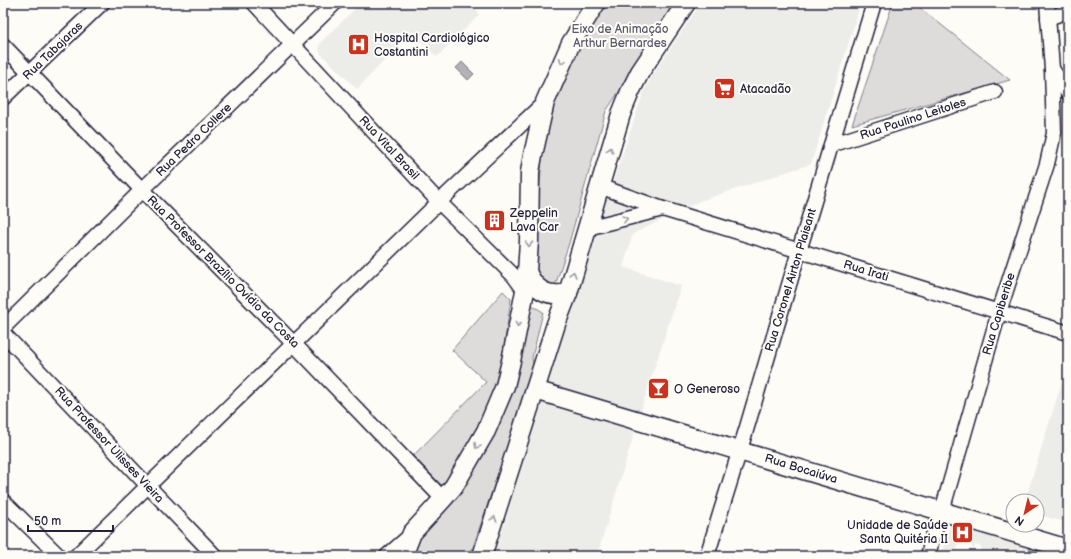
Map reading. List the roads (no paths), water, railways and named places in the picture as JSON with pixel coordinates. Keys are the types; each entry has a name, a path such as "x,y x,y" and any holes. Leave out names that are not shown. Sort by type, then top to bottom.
{"main road":[{"path":"403,556 412,533 454,486 486,431 505,386 525,291 529,241 530,172 545,102 571,43 596,3"},
{"path":"482,556 556,324 568,293 621,114 640,72 686,3"},
{"path":"527,272 532,282 548,294 558,295 568,293"},
{"path":"525,291 546,306 552,314 556,324"},
{"name":"Rua Bocaiúva","path":"535,390 1068,549"}],"street":[{"name":"Rua Tabajaras","path":"3,98 102,3"},
{"name":"Rua Vital Brasil","path":"254,3 439,202 514,276 525,291"},
{"name":"Rua Pedro Collere","path":"3,328 142,190 335,3"},
{"name":"Rua Coronel Airton Plaisant","path":"707,556 740,451 874,3"},
{"name":"Rua Capiberibe","path":"928,556 999,312 1046,164 1054,133 1052,69 1047,3"},
{"path":"1048,18 1068,11"},
{"name":"Rua Professor Brazílio Ovídio da Costa","path":"3,45 443,499"},
{"path":"1052,69 1068,93"},
{"name":"Rua Paulino Leitoles","path":"831,145 995,92"},
{"path":"76,556 439,202 545,102"},
{"name":"Rua Irati","path":"599,186 663,209 1068,333"},
{"path":"587,228 663,209"},
{"name":"Rua Professor Ulisses Vieira","path":"3,333 215,556"},
{"path":"3,501 59,556"},
{"path":"388,556 412,533"}],"place":[{"name":"Hospital Cardiológico Costantini","path":"359,45"},
{"name":"Atacadão","path":"724,89"},
{"name":"Zeppelin Lava Car","path":"495,220"},
{"name":"O Generoso","path":"658,389"},
{"name":"Unidade de Saúde Santa Quitéria II","path":"963,532"}],"park label":[{"name":"Eixo de Animação Arthur Bernardes","path":"620,36"}]}
